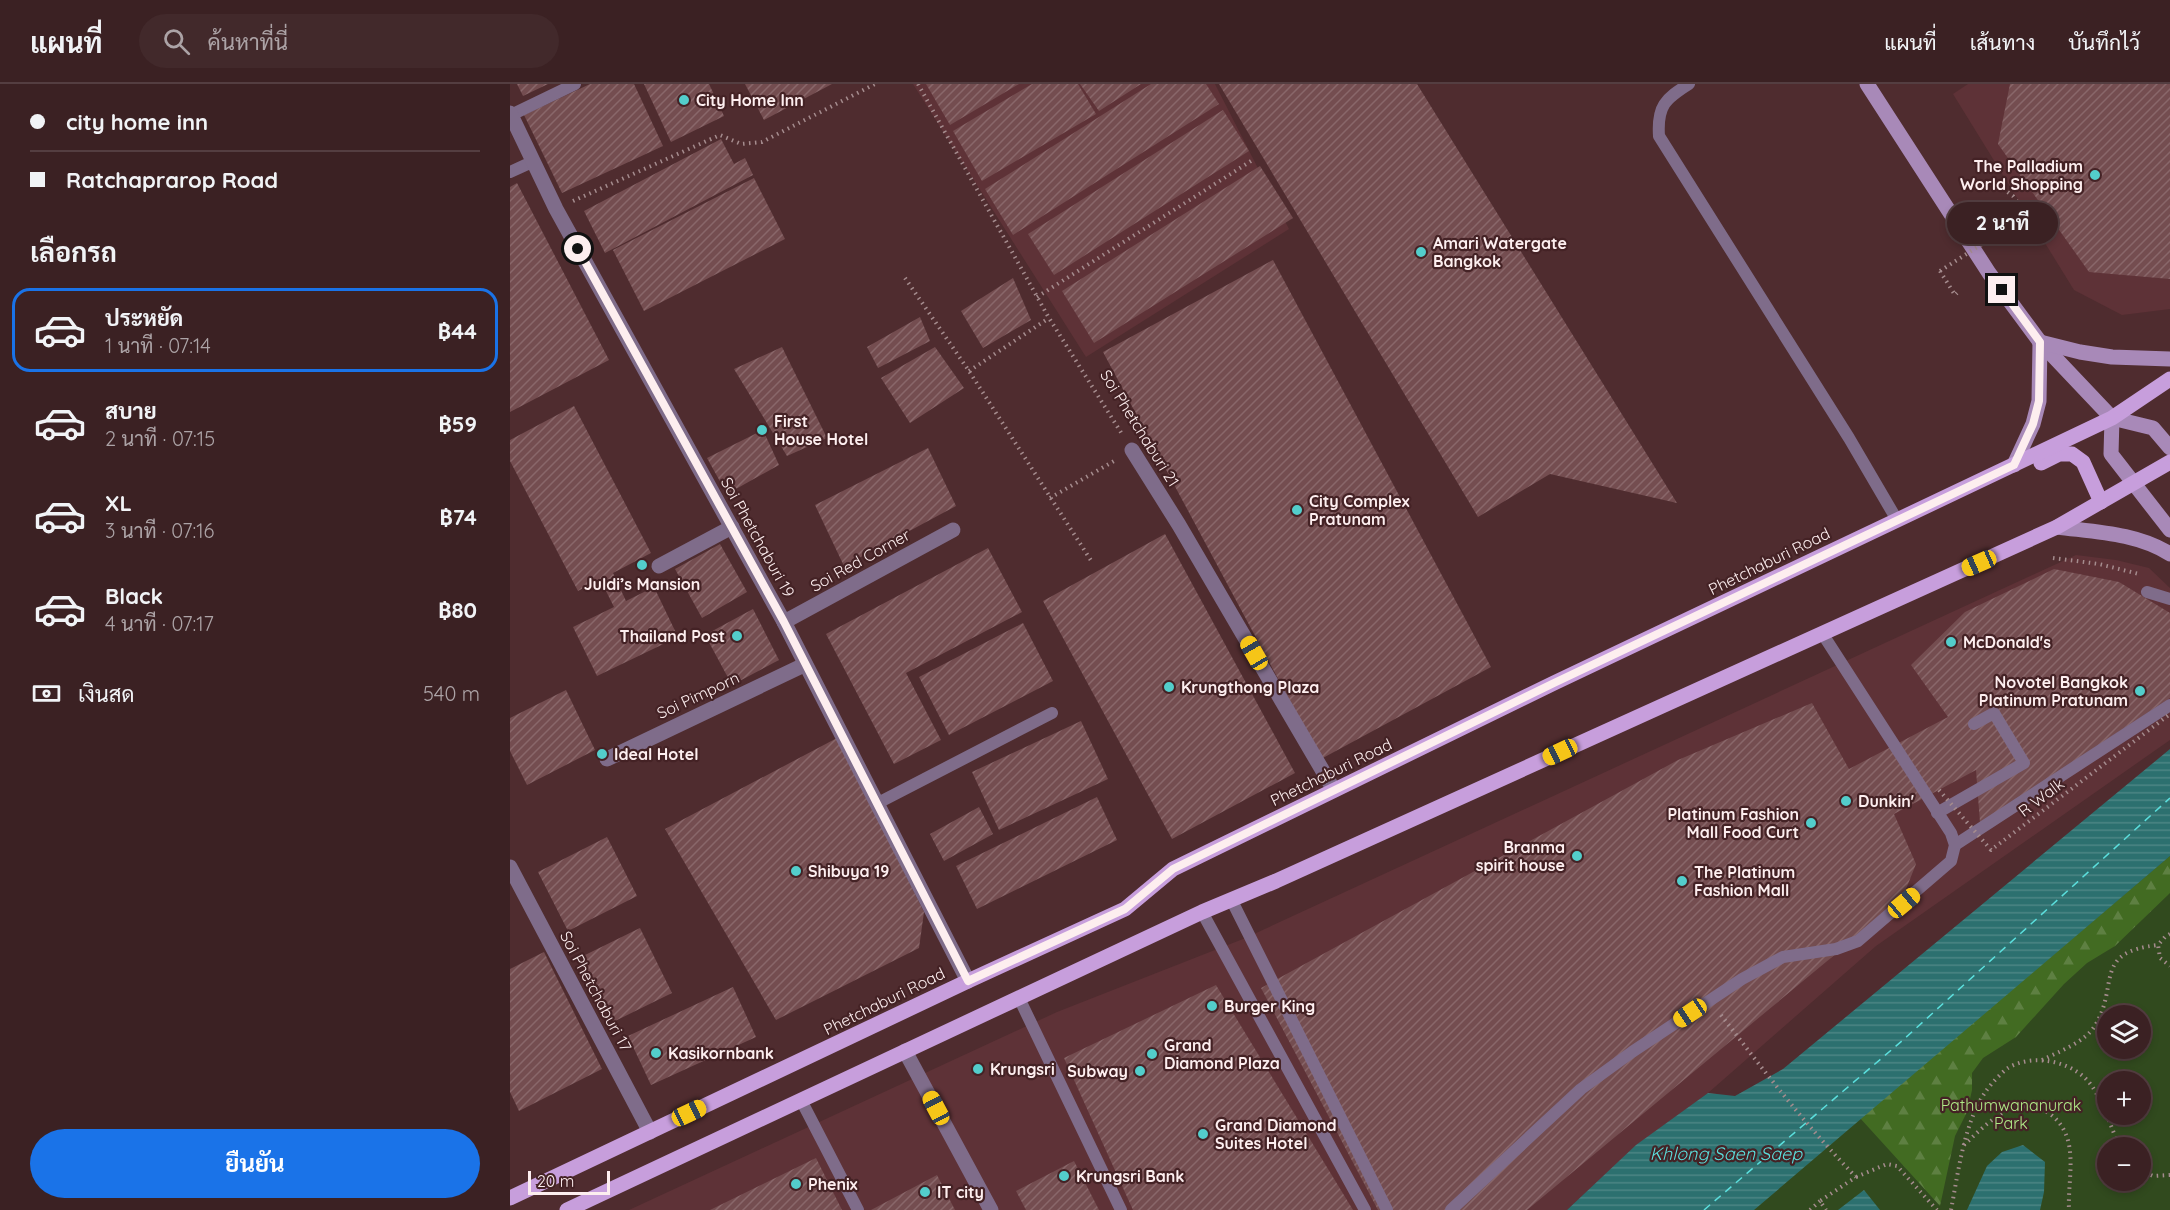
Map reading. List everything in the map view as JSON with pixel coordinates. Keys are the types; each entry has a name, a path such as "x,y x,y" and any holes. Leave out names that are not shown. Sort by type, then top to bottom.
{"main road":[{"path":"1867,84 1958,226 2040,342 2112,418 2153,428 2170,448"},
{"path":"2040,342 2112,357 2170,359"},
{"path":"2014,465 2033,424 2039,401 2040,342"},
{"name":"Phetchaburi Road","path":"510,1198 1125,909 1173,869 2112,418 2170,379"},
{"path":"2112,418 2111,454 2170,530"},
{"path":"1883,527 1896,531 2059,454 2072,454 2083,462 2101,502"},
{"path":"567,1210 1202,912 1276,881 2057,527 2170,462"},
{"path":"2057,527 2120,536 2158,547 2170,554"}],"street":[{"name":"Soi Phetchaburi 19","path":"511,114 556,209 784,622 804,665 968,981"},
{"name":"Soi Phetchaburi 21","path":"1132,450 1179,525 1334,790"},
{"path":"659,566 732,527"},
{"name":"Soi Red Corner","path":"784,622 953,530"},
{"name":"Soi Pimporn","path":"607,759 804,665"},
{"name":"Soi Phetchaburi 17","path":"510,867 650,1132"},
{"path":"905,1051 991,1210"}],"lane":[{"path":"511,114 575,84"},
{"path":"1689,84 1669,97 1658,118 1659,136 1897,520"},
{"path":"510,172 532,162"},
{"path":"2147,592 2170,600"},
{"path":"1822,633 1951,833 1954,850"},
{"path":"1451,1210 1581,1089 1742,979 1783,957 1836,949 1858,941 1947,866 1954,850 2170,705"},
{"path":"876,804 1052,713"},
{"path":"1937,813 2024,763 1994,713 1974,724"},
{"path":"1231,899 1387,1210"},
{"path":"1202,912 1365,1210"},
{"path":"1019,998 1121,1210"},
{"path":"801,1100 858,1210"}],"path":[{"path":"556,209 720,135 741,144 762,142 875,84"},
{"name":"Soi Phetchaburi 21","path":"918,84 1049,318 1132,450"},
{"path":"1037,297 1251,161"},
{"path":"1998,185 2013,196 2027,215"},
{"path":"1957,293 1955,295 1940,271 2041,205"},
{"path":"905,278 969,371 1092,562"},
{"path":"969,371 1049,318"},
{"path":"1050,498 1132,450"},
{"path":"2053,558 2098,564 2141,575"},
{"name":"R Walk","path":"1939,790 1991,850 2170,714"},
{"path":"2170,934 2164,936 2158,945 2160,958 2170,966"},
{"path":"2042,1060 2078,1041 2096,1025 2111,969 2124,954 2141,947 2158,945"},
{"path":"1709,1001 1836,1157 1856,1177"},
{"path":"1951,1210 1963,1146 1973,1117 1985,1092 2008,1068 2036,1059 2061,1063 2086,1078 2106,1111 2116,1137"},
{"path":"1963,1146 1986,1124 2009,1110 2032,1106 2051,1112 2066,1130 2070,1147 2069,1210"},
{"path":"1810,1210 1856,1177 1887,1164 1897,1166 1937,1210"},
{"path":"2151,1175 2170,1175"},
{"path":"1820,1201 1826,1210"}],"shaded area":[{"path":"913,84 1215,84 1289,229 1086,357"},
{"name":"The Palladium World Shopping","path":"1968,84 2170,84 2170,309 2122,315 2074,290 1953,94"},
{"path":"2076,555 2116,560 2149,568 2170,588 2170,740 1876,946 1708,1093 1636,1146 1567,1210 629,1210 1057,1012 1243,939"}],"green space":[{"name":"Pathumwananurak Park","path":"2170,854 2170,1210 1752,1210"},
{"path":"2170,856 2170,893 2115,946 2087,963 2064,984 2016,1037 1983,1058 1972,1073 1972,1090 1967,1112 1955,1136 1940,1206 1860,1118"}],"water":[{"name":"Khlong Saen Saep","path":"2170,749 2170,856 1754,1210 1567,1210 1636,1145 1708,1093 1735,1096 1783,1069"},
{"path":"2023,1145 2045,1162 2044,1192 2040,1210 1967,1210 1987,1166 2002,1152"},
{"path":"1864,1190 1880,1210 1838,1210"}],"building":[{"path":"517,84 548,84 523,96"},
{"path":"590,84 634,84 663,146 562,193 524,115"},
{"name":"City Home Inn","path":"644,84 709,84 724,116 671,142"},
{"path":"745,84 832,84 764,120"},
{"path":"926,84 1019,84 950,125"},
{"path":"1032,84 1078,84 1096,114 982,181 953,131"},
{"path":"1080,84 1141,84 1099,111"},
{"path":"1151,84 1206,84 1219,104 1013,235 985,189"},
{"name":"Amari Watergate Bangkok","path":"1219,84 1417,84 1677,503 1550,474 1478,517"},
{"name":"The Palladium World Shopping","path":"2010,84 2170,84 2170,279 2089,272 1998,144"},
{"path":"1223,110 1249,151 1054,275 1028,234"},
{"path":"721,139 734,164 745,158 753,175 605,253 584,211"},
{"path":"1260,166 1293,218 1094,343 1062,291"},
{"path":"754,178 785,239 644,311 613,250"},
{"path":"517,183 609,360 510,412 510,187"},
{"name":"City Complex Pratunam","path":"1273,260 1491,667 1321,759 1103,352"},
{"path":"1013,278 1031,320 983,348 961,311"},
{"path":"920,317 930,341 878,368 867,347"},
{"path":"782,347 827,438 787,456 734,369"},
{"path":"935,347 964,388 910,423 881,378"},
{"path":"574,406 651,553 613,573 626,601 654,587 678,637 597,676 573,627 614,607 600,579 578,591 510,461 510,440"},
{"path":"763,430 779,465 727,494 707,458"},
{"path":"928,448 956,506 844,566 815,505"},
{"name":"Krungthong Plaza","path":"1165,534 1295,773 1172,839 1043,601"},
{"path":"720,544 747,592 702,618 675,569"},
{"path":"988,548 1022,612 906,673 941,740 894,764 826,634"},
{"name":"The Platinum Fashion Mall","path":"2054,569 2119,582 2170,613 2170,698 1980,823 1976,770 1894,814 1916,864 1902,899 1527,1210 1378,1210 1261,988 1678,760 1812,703 1849,769 1948,717 1911,665 1965,612"},
{"path":"753,609 779,660 732,685 705,635"},
{"path":"1023,623 1053,681 949,735 919,677"},
{"path":"566,690 595,750 527,785 510,751 510,718"},
{"path":"1081,721 1108,779 999,830 972,772"},
{"name":"Shibuya 19","path":"837,738 924,912 919,948 776,1020 665,829"},
{"path":"1097,797 1117,840 977,909 956,866"},
{"path":"979,807 993,834 944,861 930,834"},
{"path":"607,837 637,896 568,931 538,872"},
{"path":"640,928 672,993 613,1022 581,957"},
{"path":"544,952 602,1069 519,1111 510,1092 510,969"},
{"name":"Grand Diamond Suites Hotel","path":"1216,985 1353,1210 1133,1210 1064,1058"},
{"path":"733,987 756,1037 651,1085 628,1036"},
{"name":"Phenix","path":"816,1158 842,1210 710,1210"},
{"name":"Krungsri Bank","path":"1074,1161 1099,1210 1026,1210 1016,1191"},
{"name":"IT city","path":"937,1175 955,1210 871,1210"}],"ferry route":[{"path":"1704,1210 1903,1040 2170,798"}],"place":[{"name":"City Home Inn","path":"684,100"},
{"name":"The Palladium World Shopping","path":"2095,175"},
{"name":"Amari Watergate Bangkok","path":"1421,252"},
{"name":"First House Hotel","path":"762,430"},
{"name":"City Complex Pratunam","path":"1297,510"},
{"name":"Juldi’s Mansion","path":"642,565"},
{"name":"Thailand Post","path":"737,636"},
{"name":"McDonald's","path":"1951,642"},
{"name":"Krungthong Plaza","path":"1169,687"},
{"name":"Novotel Bangkok Platinum Pratunam","path":"2140,691"},
{"name":"Ideal Hotel","path":"602,754"},
{"name":"Dunkin'","path":"1846,801"},
{"name":"Platinum Fashion Mall Food Curt","path":"1811,823"},
{"name":"Branma spirit house","path":"1577,856"},
{"name":"Shibuya 19","path":"796,871"},
{"name":"The Platinum Fashion Mall","path":"1682,881"},
{"name":"Burger King","path":"1212,1006"},
{"name":"Kasikornbank","path":"656,1053"},
{"name":"Grand Diamond Plaza","path":"1152,1054"},
{"name":"Krungsri","path":"978,1069"},
{"name":"Subway","path":"1140,1071"},
{"name":"Grand Diamond Suites Hotel","path":"1203,1134"},
{"name":"Krungsri Bank","path":"1064,1176"},
{"name":"Phenix","path":"796,1184"},
{"name":"IT city","path":"925,1192"}],"route":[{"path":"578,249 784,622 804,665 968,981 1125,909 1173,869 1554,683 2014,465 2033,424 2039,401 2040,342 2002,290"}]}
